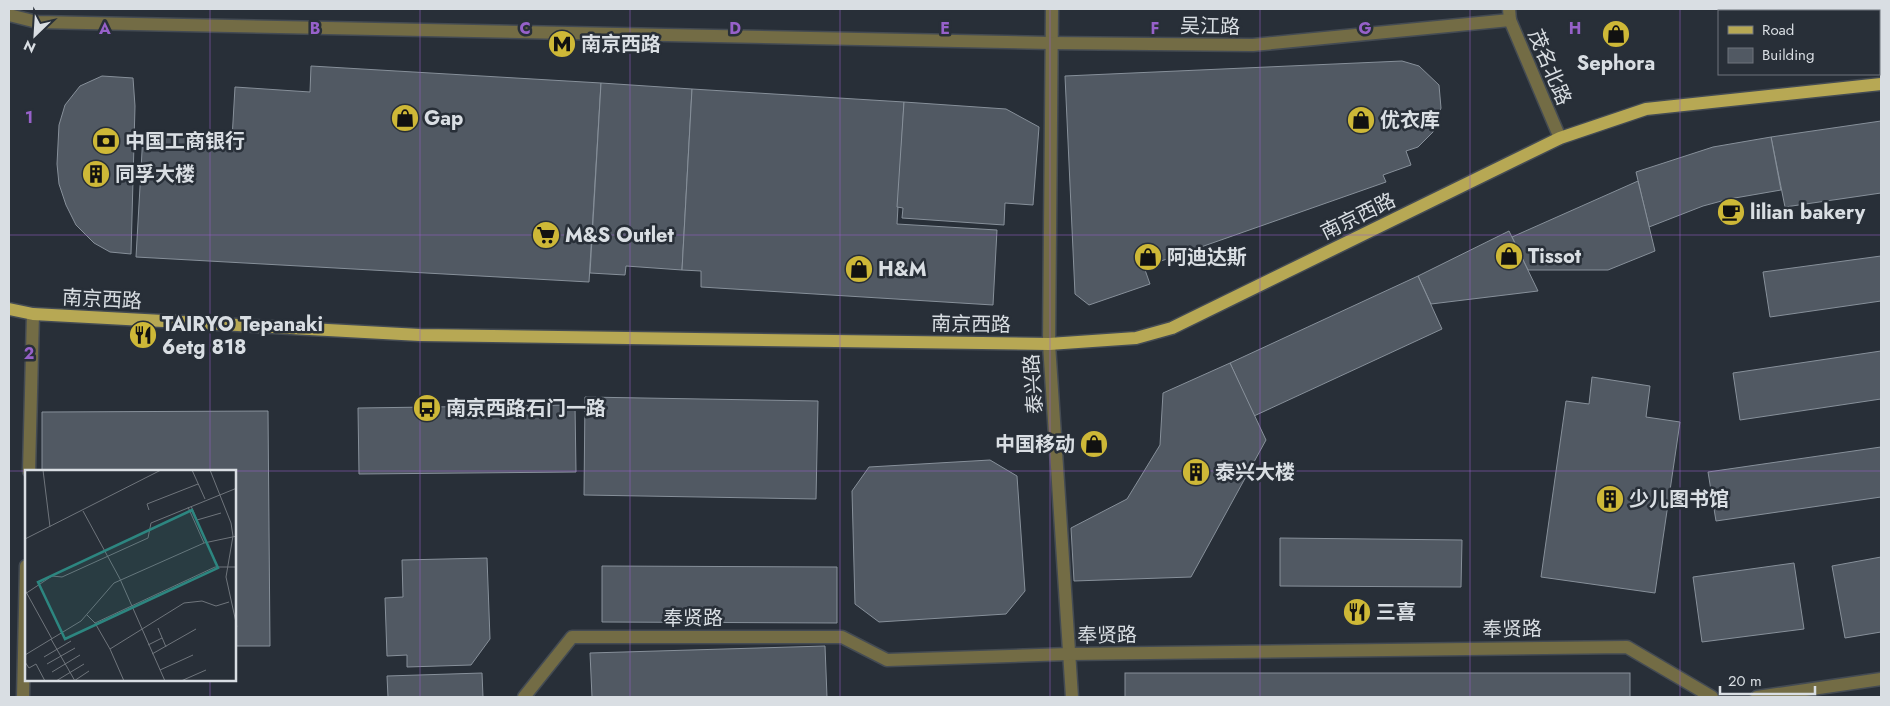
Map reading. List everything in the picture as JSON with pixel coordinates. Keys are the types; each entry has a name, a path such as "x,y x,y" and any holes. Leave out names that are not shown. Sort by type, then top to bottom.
{"main road":[{"name":"南京西路","path":"9,309 33,314 420,335 1050,344 1136,338 1172,328 1560,138 1646,110 1881,84"}],"street":[{"name":"泰兴路","path":"1052,9 1050,43 1050,344 1072,697"},
{"name":"吴江路","path":"9,15 37,22 1253,46 1509,14"},
{"name":"茂名北路","path":"1509,14 1560,138"},
{"path":"29,470 33,314"},
{"path":"23,697 25,610"},
{"name":"奉贤路","path":"524,697 572,637 842,637 887,660 1069,654 1626,647 1712,697"},
{"path":"1757,697 1881,679"}],"building":[{"path":"1881,9 1881,25 1880,10 1840,10"},
{"path":"1402,61 1419,66 1439,85 1441,108 1433,132 1418,147 1406,151 1411,165 1383,175 1386,182 1144,267 1150,284 1089,305 1075,294 1065,76"},
{"path":"311,66 601,83 589,282 136,257 143,134 232,139 235,87 310,92"},
{"name":"同孚大楼","path":"102,76 133,78 135,106 131,254 110,252 94,243 76,225 66,205 59,184 57,164 59,125 65,105 80,86"},
{"path":"601,83 692,89 682,270 626,266 625,275 590,273"},
{"path":"692,89 904,102 897,224 997,230 993,305 701,287 701,271 682,270"},
{"path":"904,102 1006,109 1039,127 1033,205 1005,203 1004,225 902,218 903,208 897,207"},
{"path":"1881,121 1881,193 1785,207 1771,137"},
{"path":"1771,137 1781,190 1729,199 1703,206 1649,227 1636,172 1713,147"},
{"path":"1638,181 1655,251 1608,270 1528,270 1512,237"},
{"path":"1509,231 1538,291 1431,304 1418,276"},
{"path":"1881,256 1881,301 1770,317 1763,272"},
{"path":"1418,276 1442,329 1254,416 1230,363"},
{"path":"1881,351 1881,399 1740,420 1733,373"},
{"name":"泰兴大楼","path":"1230,363 1266,440 1191,577 1074,581 1071,528 1127,499 1160,445 1163,393"},
{"name":"少儿图书馆","path":"1592,377 1650,386 1646,417 1680,422 1655,593 1541,577 1566,401 1589,404"},
{"path":"585,397 818,401 816,499 584,495"},
{"path":"575,405 576,472 359,474 358,408"},
{"path":"268,411 270,646 236,646 236,470 42,470 42,412"},
{"path":"1881,447 1881,497 1716,521 1708,472"},
{"path":"990,460 1017,476 1025,591 1006,614 879,622 855,604 852,491 869,467"},
{"path":"1280,538 1462,540 1461,587 1280,586"},
{"path":"1881,557 1881,632 1845,638 1832,566"},
{"path":"487,558 490,639 471,665 407,667 407,655 387,656 385,598 403,597 402,560"},
{"path":"1794,563 1804,629 1702,642 1693,577"},
{"path":"602,566 837,567 837,623 602,622"},
{"path":"825,646 827,697 592,697 590,653"},
{"path":"482,673 483,697 388,697 387,676"},
{"path":"1125,673 1630,673 1630,697 1125,697"}],"place":[{"name":"Sephora","path":"1616,34"},
{"name":"南京西路","path":"562,44"},
{"name":"Gap","path":"405,118"},
{"name":"优衣库","path":"1361,120"},
{"name":"中国工商银行","path":"106,141"},
{"name":"同孚大楼","path":"96,174"},
{"name":"lilian bakery","path":"1731,212"},
{"name":"M&S Outlet","path":"546,235"},
{"name":"Tissot","path":"1509,256"},
{"name":"阿迪达斯","path":"1148,257"},
{"name":"H&M","path":"859,269"},
{"name":"TAIRYO Tepanaki 6etg 818","path":"143,335"},
{"name":"南京西路石门一路","path":"427,408"},
{"name":"中国移动","path":"1094,444"},
{"name":"泰兴大楼","path":"1196,472"},
{"name":"少儿图书馆","path":"1610,499"},
{"name":"三喜","path":"1357,612"}]}
